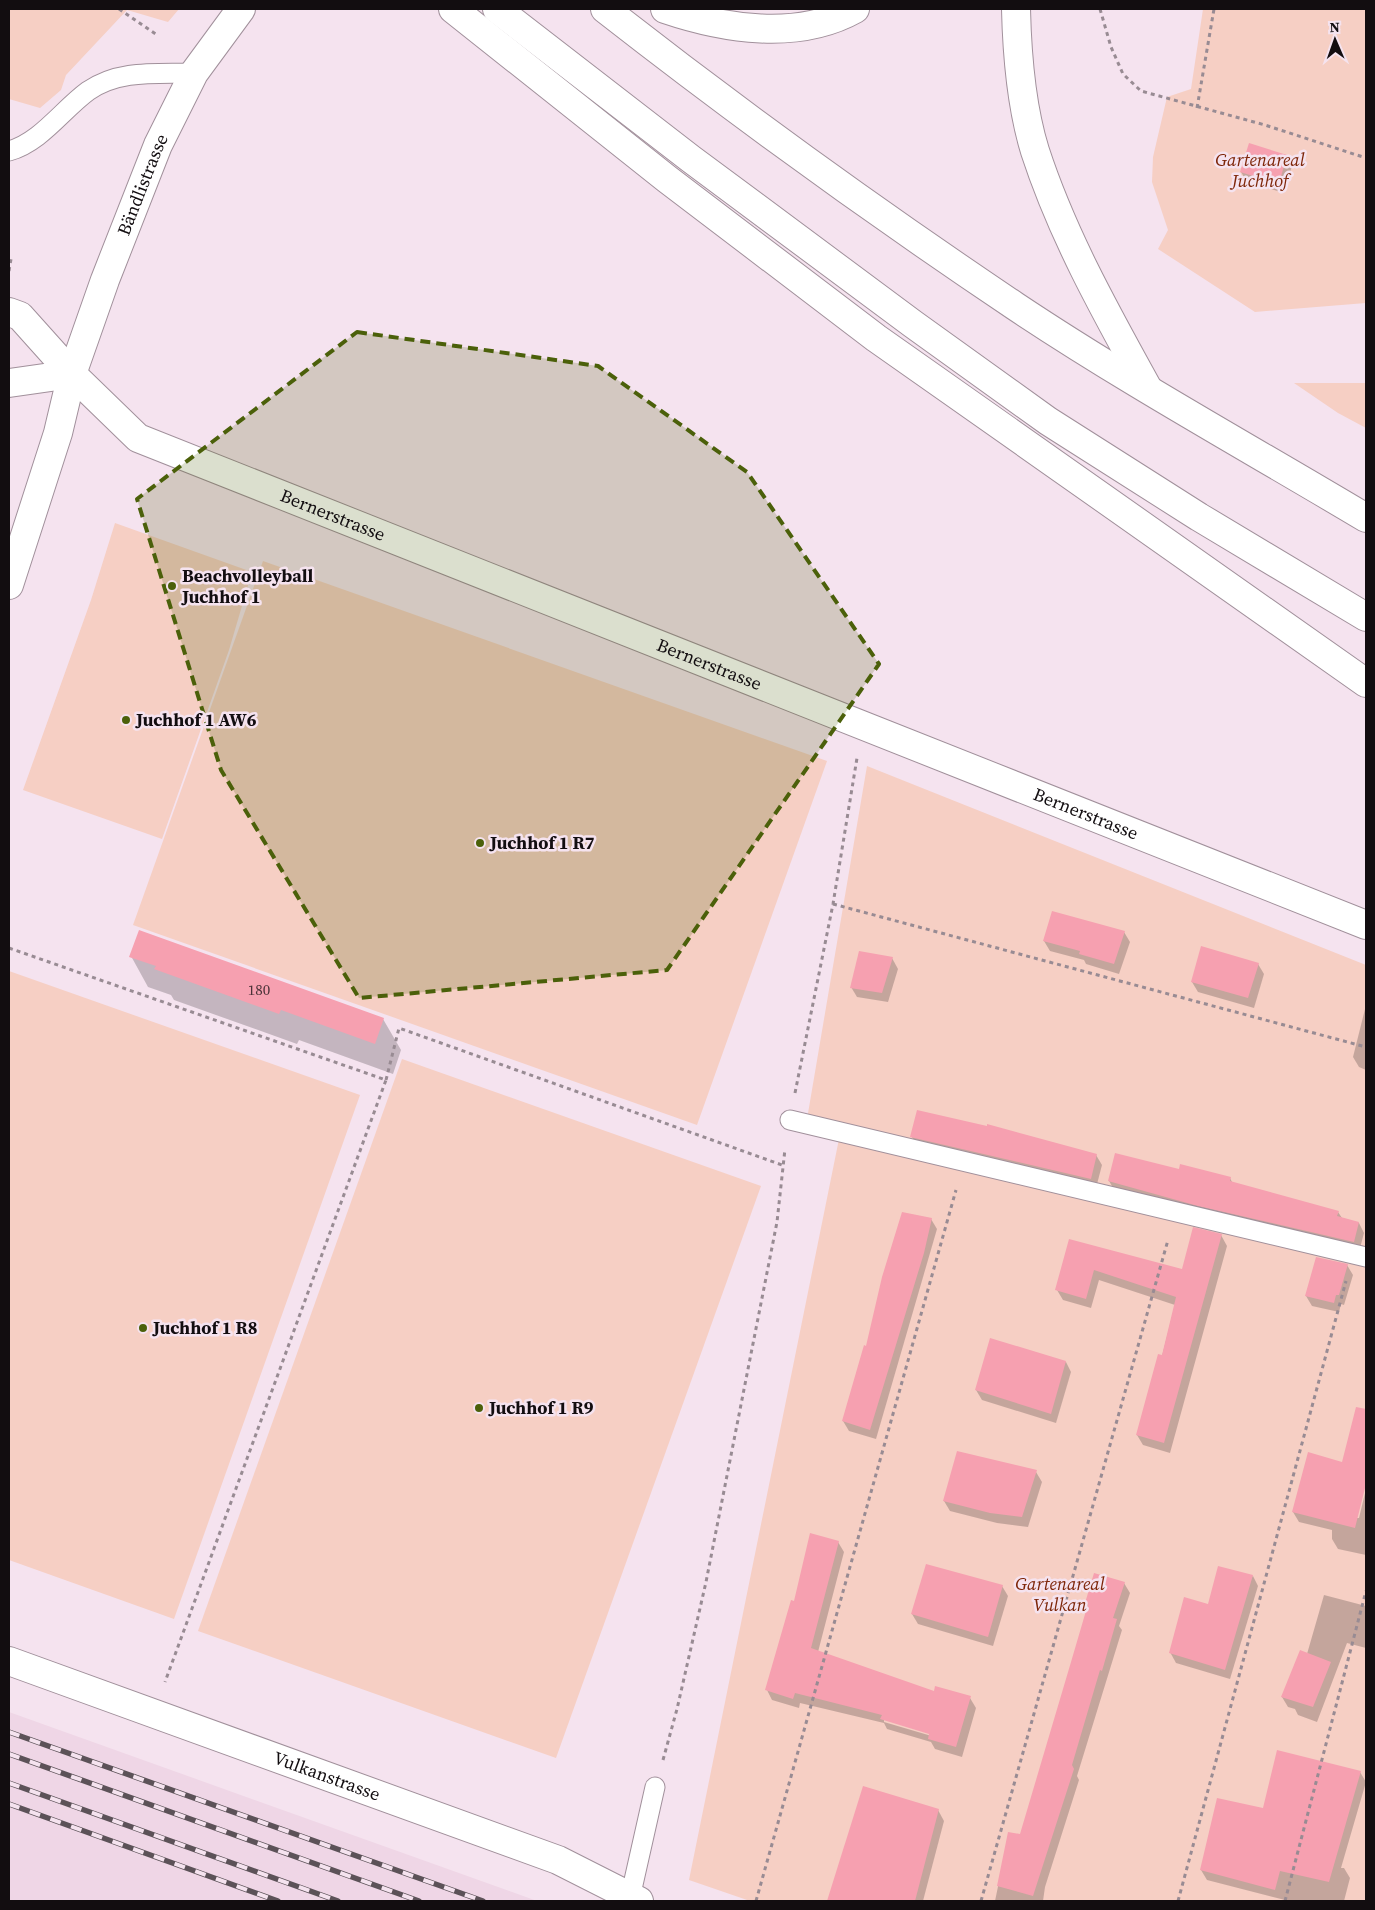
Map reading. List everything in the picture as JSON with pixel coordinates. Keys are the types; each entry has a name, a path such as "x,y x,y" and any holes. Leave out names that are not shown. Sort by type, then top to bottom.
{"main road":[{"name":"Bändlistrasse","path":"9,585 58,433 72,374 105,280 158,145 194,73 240,9"},
{"path":"453,9 667,179 876,338 1366,683"},
{"path":"497,9 699,165 913,324 1048,421 1199,517 1366,616"},
{"path":"605,9 675,64 823,173 1016,307 1147,388 1366,518"},
{"path":"665,9 707,22 753,29 801,26 843,16 855,9"},
{"path":"1016,9 1024,92 1035,149 1056,208 1083,265 1147,388"},
{"name":"Bernerstrasse","path":"9,312 20,316 72,374 138,438 1366,925"},
{"path":"9,383 72,374"},
{"name":"Vulkanstrasse","path":"9,1661 558,1860 634,1900"}],"lane":[{"path":"9,151 23,147 90,90 126,74 194,73"},
{"path":"790,1120 1360,1256"},
{"path":"634,1900 655,1787"}],"path":[{"path":"119,9 157,35"},
{"path":"1100,9 1111,48 1123,74 1141,91 1167,97 1197,108 1266,125 1366,158"},
{"path":"1197,108 1214,9"},
{"path":"9,271 11,258"},
{"path":"655,1787 678,1709 706,1582 777,1222 782,1165 833,904 857,755"},
{"path":"833,904 1366,1047"},
{"path":"9,948 386,1080"},
{"path":"154,1713 386,1080 399,1028 782,1165"},
{"path":"756,1901 964,1163"},
{"path":"981,1901 1176,1212"},
{"path":"1178,1901 1360,1256"},
{"path":"1285,1901 1366,1591"}],"highlighted area":[{"path":"357,332 598,366 747,472 879,664 667,970 359,998 221,770 137,499"}],"shaded area":[{"path":"9,1712 537,1901 9,1901"}],"green space":[{"path":"9,9 179,9 168,22 127,10 66,75 61,90 40,108 9,99"},
{"name":"Gartenareal Juchhof","path":"1203,9 1366,9 1366,303 1255,312 1158,249 1168,230 1152,182 1153,157 1167,97 1191,89"},
{"path":"1294,383 1366,383 1366,428 1338,413"},
{"name":"Juchhof 1 AW6","path":"115,523 252,572 229,650 162,839 23,790 91,600"},
{"name":"Juchhof 1 R7","path":"263,561 827,761 697,1125 133,925"},
{"name":"Gartenareal Vulkan","path":"867,766 1366,965 1366,1901 750,1901 689,1880 839,1139 805,1131"},
{"name":"Juchhof 1 R8","path":"9,971 360,1095 174,1619 9,1560"},
{"name":"Juchhof 1 R9","path":"402,1059 761,1186 556,1758 198,1631"}],"building":[{"path":"1249,143 1287,155 1279,184 1240,172"},
{"path":"1052,911 1125,931 1114,964 1079,954 1080,951 1043,941"},
{"path":"139,930 384,1018 375,1044 281,1010 279,1014 154,969 156,966 129,957"},
{"path":"1201,946 1259,963 1248,998 1191,982"},
{"path":"859,951 893,957 882,993 850,988"},
{"path":"917,1110 987,1126 987,1124 1097,1154 1091,1179 910,1137"},
{"path":"1115,1153 1179,1169 1180,1164 1231,1177 1230,1181 1339,1211 1337,1216 1359,1222 1354,1242 1198,1206 1108,1181"},
{"path":"902,1212 932,1218 924,1253 870,1430 842,1421 864,1345 866,1346 882,1277"},
{"path":"1193,1227 1222,1234 1164,1443 1136,1435 1158,1354 1162,1355 1176,1297 1094,1270 1086,1299 1055,1290 1069,1239 1182,1269"},
{"path":"1316,1257 1348,1264 1339,1295 1336,1295 1334,1303 1305,1296"},
{"path":"990,1338 1066,1361 1051,1414 975,1390"},
{"path":"1356,1407 1366,1409 1366,1484 1355,1528 1292,1512 1308,1452 1342,1462"},
{"path":"957,1451 1037,1470 1022,1517 990,1513 943,1501"},
{"path":"810,1533 839,1541 811,1648 934,1691 935,1686 971,1696 956,1747 928,1739 929,1734 880,1719 882,1715 795,1693 793,1699 765,1690 791,1600 794,1601"},
{"path":"926,1564 1003,1585 988,1637 911,1614"},
{"path":"1218,1566 1253,1575 1225,1670 1169,1653 1184,1597 1208,1604"},
{"path":"1094,1573 1125,1582 1113,1618 1117,1619 1102,1671 1100,1670 1072,1765 1074,1769 1033,1896 997,1886 1008,1832 1020,1834 1088,1604 1085,1603"},
{"path":"1300,1650 1331,1662 1313,1707 1281,1697"},
{"path":"1277,1750 1361,1771 1329,1882 1280,1871 1275,1890 1200,1870 1217,1798 1263,1808"},
{"path":"863,1786 939,1809 915,1901 827,1901"}],"railway":[{"path":"9,1732 483,1901"},
{"path":"9,1754 419,1901"},
{"path":"9,1783 338,1901"},
{"path":"9,1804 278,1901"}],"place":[{"name":"Beachvolleyball Juchhof 1","path":"172,586"},
{"name":"Juchhof 1 AW6","path":"126,720"},
{"name":"Juchhof 1 R7","path":"480,843"},
{"name":"Juchhof 1 R8","path":"143,1328"},
{"name":"Juchhof 1 R9","path":"479,1408"}]}
